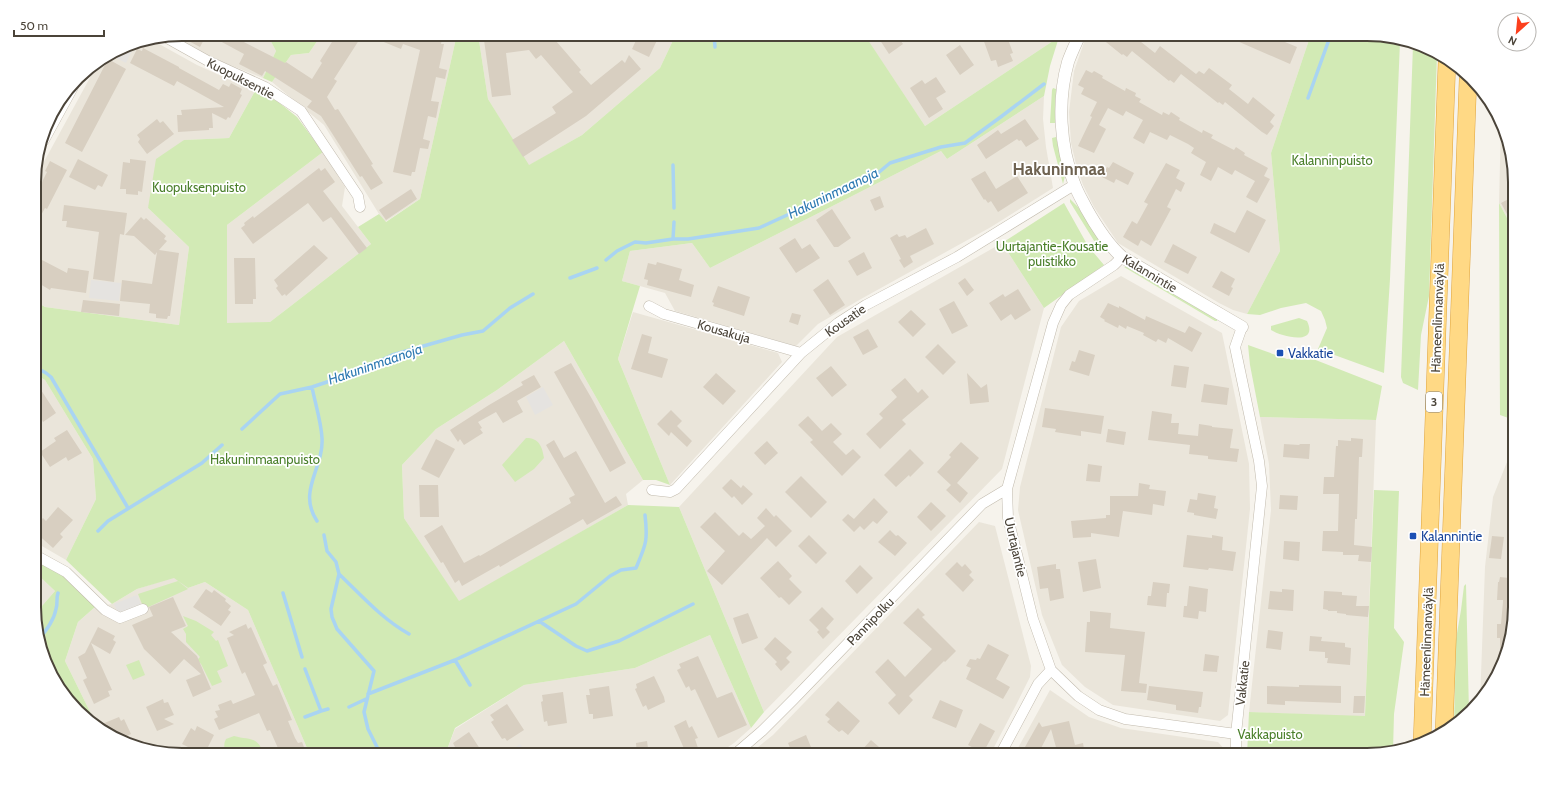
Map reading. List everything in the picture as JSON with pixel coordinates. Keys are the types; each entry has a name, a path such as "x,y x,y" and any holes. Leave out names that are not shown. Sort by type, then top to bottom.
{"highway":[{"name":"Hämeenlinnanväylä","path":"1422,736 1447,66"},
{"name":"Hämeenlinnanväylä","path":"1444,724 1468,83"}],"street":[{"name":"Kuopuksentie","path":"172,41 208,61 265,87 301,111 358,196 360,207"},
{"name":"Kalannintie","path":"1077,41 1068,62 1065,76 1061,119 1065,155 1074,185 1093,222 1113,249 1122,257 1242,327"},
{"name":"Kousatie","path":"652,490 670,492 676,489 801,353 838,323 866,304 957,257 1074,185"},
{"name":"Uurtajantie","path":"1122,257 1114,265 1068,295 1061,305 1053,323 1008,489 1008,518 1033,619 1051,670 1078,696 1099,710 1125,719 1236,734"},
{"name":"Kousakuja","path":"649,306 664,314 801,353"},
{"name":"Vakkatie","path":"1236,748 1236,734 1262,486 1259,461 1235,347 1242,327"},
{"name":"Pannipolku","path":"742,748 762,731 794,699 982,504 1008,489"},
{"path":"41,558 66,572 105,610 120,618 142,608"},
{"path":"1004,748 1038,684 1051,670"}],"shaded area":[{"path":"183,41 271,41 276,51 263,78 215,59"},
{"path":"317,41 455,41 420,199 385,222 324,125 272,82 291,55 309,53"},
{"path":"479,41 673,41 660,68 582,135 528,166 488,99"},
{"path":"868,41 1053,41 925,126"},
{"path":"1085,41 1309,41 1271,153 1280,251 1247,314 1233,310 1219,303 1118,243 1094,207 1083,185 1076,164 1071,143 1069,112 1074,71"},
{"path":"158,43 197,65 255,91 229,138 184,140 148,208 189,247 179,325 45,307 41,305 42,166 93,73 112,60 128,52"},
{"path":"132,51 126,63 116,58"},
{"path":"1044,96 1043,119 1053,188 991,227 818,324 796,346 675,311 665,293 622,281 630,251 692,243 710,268 941,151 947,159"},
{"path":"1501,139 1508,173 1508,220 1499,203"},
{"path":"323,152 345,187 342,206 371,244 270,322 227,324 227,225"},
{"path":"1002,243 1044,308 1002,469 764,712 679,507 837,337"},
{"path":"1121,276 1222,333 1249,464 1250,509 1228,715 1220,721 1113,705 1085,687 1062,665 1042,615 1018,510 1020,487 1061,327 1079,301"},
{"path":"91,280 121,283 119,301 89,298"},
{"path":"633,312 778,353 782,362 670,485 618,359"},
{"path":"564,341 643,480 626,494 628,505 459,602 404,518 402,465 436,429 497,390"},
{"path":"41,378 45,380 93,459 96,499 66,560 41,545"},
{"path":"543,387 553,405 535,415 526,397"},
{"path":"1260,417 1376,420 1365,717 1249,712 1271,510 1269,464"},
{"path":"1508,460 1507,625 1497,661 1480,691 1485,567 1493,497"},
{"path":"979,522 995,526 1031,666 1030,677 994,748 757,748 773,735"},
{"path":"174,577 188,588 205,582 248,610 307,748 164,747 128,737 112,729 92,715 65,661 78,622 95,607 112,604 137,589"},
{"path":"41,578 55,591 41,607"},
{"path":"137,595 143,609 120,618 114,604"},
{"path":"710,635 751,728 726,748 448,748 455,729 524,685 635,668"},
{"path":"1050,690 1089,717 1121,728 1218,742 1223,748 1018,748"},
{"path":"520,744 523,748 515,748"}],"green space":[{"path":"271,41 317,41 309,53 291,55 272,82 263,78 276,51"},
{"name":"Hakuninmaanpuisto","path":"455,41 479,41 488,99 529,165 582,135 660,68 673,41 869,41 925,126 1053,41 1058,41 1050,66 1044,96 947,159 941,151 710,268 692,243 630,251 622,281 640,286 618,359 670,485 656,480 643,480 564,341 497,390 436,429 402,465 404,518 459,601 628,505 679,507 764,712 751,728 710,635 635,668 524,685 455,728 448,748 307,748 248,610 205,582 188,588 174,578 137,589 112,604 66,560 96,499 93,459 45,380 41,378 41,305 45,307 179,325 189,247 148,208 156,159 184,140 229,138 255,91 277,101 297,117 323,152 227,225 227,323 270,322 371,244 358,227 379,214 386,222 420,199"},
{"name":"Kalanninpuisto","path":"1309,41 1376,41 1400,45 1390,279 1384,373 1318,349 1327,328 1325,320 1321,311 1306,303 1281,308 1260,315 1247,314 1280,251 1271,153"},
{"path":"1413,49 1437,60 1429,296 1421,335 1418,390 1403,383 1401,377"},
{"path":"1053,88 1056,89 1055,123 1050,123 1052,90"},
{"path":"1056,137 1065,176 1063,184 1053,146 1052,138"},
{"path":"1070,199 1078,207 1100,241 1096,244 1070,202"},
{"name":"Uurtajantie-Kousatie puistikko","path":"1064,203 1088,246 1104,265 1044,308 1002,243"},
{"path":"1499,203 1508,220 1508,418 1500,415"},
{"path":"1127,266 1218,318 1217,321 1124,267"},
{"path":"1299,318 1307,321 1309,329 1308,334 1304,337 1290,337 1271,330 1271,326"},
{"path":"1248,345 1287,359 1308,357 1382,386 1376,420 1260,417 1250,365"},
{"path":"526,438 537,441 544,458 534,469 515,482 502,465"},
{"name":"Vakkapuisto","path":"1374,490 1399,491 1394,628 1404,642 1394,714 1393,745 1376,748 1247,748 1249,712 1365,716"},
{"path":"41,562 64,575 95,607 78,622 65,661 92,715 70,693 52,661 46,643 42,625 41,607 55,591 41,578"},
{"path":"178,581 188,589 144,609 138,594"},
{"path":"1466,584 1469,705 1454,718 1456,639 1464,586"},
{"path":"183,616 196,621 214,632 211,635 216,641 218,640 228,666 217,671 222,682 212,686 201,664 197,660 200,657 186,642 186,634 183,629 188,626"},
{"path":"139,660 145,675 133,680 126,665"},
{"path":"234,736 253,740 260,748 224,748 224,743 226,739"}],"building":[{"path":"188,41 203,41 200,47"},
{"path":"220,41 242,41 285,63 286,62 312,79 322,63 320,61 333,41 358,41 334,79 337,81 327,97 335,110 338,109 373,164 371,165 383,183 371,190 362,176 360,177 321,116 307,107 312,101 265,71 262,76 239,64 244,54"},
{"path":"381,41 442,41 441,44 444,44 439,68 447,70 445,79 436,77 431,101 439,102 436,118 428,116 423,139 430,141 428,149 420,148 415,172 412,172 411,176 393,172 420,50 403,44 401,49"},
{"path":"484,41 556,41 581,70 579,72 591,85 622,60 625,63 629,55 641,69 586,116 523,157 512,140 556,113 552,107 573,92 541,55 536,59 529,50 506,53 511,95 492,97"},
{"path":"636,41 657,41 649,57 632,49"},
{"path":"881,41 901,41 903,44 889,54"},
{"path":"984,41 1009,41 1013,53 1010,54 1013,61 998,67 996,60 991,61"},
{"path":"1105,41 1140,41 1155,53 1160,46 1196,74 1199,71 1204,74 1209,68 1232,85 1229,89 1248,104 1253,97 1275,115 1270,122 1274,126 1267,135 1225,102 1223,105 1219,102 1218,103 1181,74 1174,83 1170,80 1169,81 1132,51 1127,57 1123,54 1122,55"},
{"path":"1237,41 1283,41 1297,47 1290,64"},
{"path":"960,45 974,65 960,75 946,55"},
{"path":"143,48 219,90 223,84 229,87 231,83 242,89 240,94 242,95 230,118 228,117 226,120 212,113 213,128 209,128 209,130 178,132 177,115 182,115 181,110 224,107 177,81 174,86 130,63 137,49 142,51"},
{"path":"111,61 126,69 82,152 65,143 105,64"},
{"path":"1086,70 1092,73 1094,71 1103,76 1102,78 1125,91 1126,88 1136,93 1135,96 1141,99 1139,102 1162,115 1163,112 1169,115 1171,112 1180,118 1179,120 1202,133 1203,130 1213,135 1211,138 1234,150 1236,147 1245,153 1244,155 1268,168 1264,176 1270,179 1257,203 1246,197 1255,181 1235,170 1232,175 1218,167 1211,181 1200,175 1206,162 1191,153 1194,148 1188,144 1170,135 1167,140 1150,132 1144,144 1133,138 1143,120 1126,111 1123,116 1108,108 1099,125 1106,129 1094,153 1078,146 1092,117 1090,116 1097,102 1081,94 1084,88 1078,85"},
{"path":"936,77 946,92 936,98 943,109 929,118 910,88 922,80 925,84"},
{"path":"157,119 160,123 163,121 174,134 147,154 138,142 140,139 137,135"},
{"path":"1025,119 1039,139 1026,147 1021,140 1019,141 1017,139 986,159 977,145 998,130 1001,134"},
{"path":"78,159 108,175 102,187 98,185 95,190 69,177"},
{"path":"130,159 146,161 142,192 138,191 138,195 126,194 126,189 120,189 123,162 130,163"},
{"path":"50,161 67,170 47,209 45,208 41,215 41,184 47,172 45,171"},
{"path":"1113,162 1134,173 1128,185 1116,179 1114,183 1102,177 1107,167 1109,168"},
{"path":"1166,163 1180,170 1176,178 1185,183 1181,192 1176,189 1167,207 1171,209 1151,246 1141,240 1138,246 1123,237 1132,221 1137,224 1148,204 1144,202"},
{"path":"319,168 321,171 325,168 335,182 323,191 367,248 359,254 331,217 323,222 308,203 253,244 241,228 245,225 244,223 253,216 254,218"},
{"path":"985,171 996,189 1017,176 1028,193 998,212 991,201 988,203 985,199 984,200 971,179"},
{"path":"411,189 417,199 386,220 379,210"},
{"path":"880,196 884,207 875,211 870,200"},
{"path":"1508,199 1508,216 1501,203"},
{"path":"64,205 127,213 124,235 120,234 114,282 93,279 99,232 66,227 67,221 62,221"},
{"path":"832,209 851,238 838,247 834,247 816,220"},
{"path":"1247,210 1266,220 1249,253 1210,233 1214,223 1235,233"},
{"path":"141,217 144,220 146,218 166,236 164,239 167,241 159,250 179,253 170,316 168,316 167,319 156,318 156,314 149,313 150,304 120,301 122,280 152,284 157,252 155,255 134,236 125,235"},
{"path":"926,228 934,244 910,256 913,262 904,268 890,238 897,234 899,237 905,235 907,238"},
{"path":"795,238 802,249 810,244 820,258 796,273 779,248"},
{"path":"1173,244 1197,257 1188,274 1164,262"},
{"path":"314,245 328,258 286,296 285,294 282,296 276,288 278,286 274,280"},
{"path":"864,252 872,268 857,276 848,261"},
{"path":"234,258 255,258 256,299 253,299 253,304 235,304"},
{"path":"42,260 67,273 68,268 89,271 86,293 51,288 50,290 41,285"},
{"path":"657,262 682,269 679,280 694,285 691,297 647,285 648,280 644,279 648,263 656,265"},
{"path":"1221,271 1235,279 1229,296 1212,287"},
{"path":"965,278 974,290 967,296 958,283"},
{"path":"828,279 845,305 830,315 813,290"},
{"path":"718,286 750,297 744,316 713,306 714,303 712,302"},
{"path":"1018,289 1031,310 1015,320 1011,314 1001,321 989,303 1003,294 1005,297"},
{"path":"83,300 120,304 119,316 81,312"},
{"path":"954,301 968,326 952,334 939,309"},
{"path":"1108,303 1119,308 1119,306 1145,320 1146,316 1185,333 1189,326 1202,333 1192,352 1168,338 1166,343 1158,339 1156,342 1143,335 1144,333 1127,326 1126,329 1119,325 1118,328 1104,321 1105,320 1100,317"},
{"path":"911,310 926,324 913,337 898,322"},
{"path":"792,313 801,315 798,325 789,322"},
{"path":"868,329 878,347 863,355 853,337"},
{"path":"642,334 652,337 648,353 668,359 662,378 631,369"},
{"path":"938,344 956,362 943,375 925,357"},
{"path":"1079,350 1095,355 1089,376 1069,370 1072,361 1075,362"},
{"path":"571,363 626,463 610,472 554,372"},
{"path":"1174,365 1189,367 1186,388 1171,386"},
{"path":"831,366 847,385 832,397 816,378"},
{"path":"716,373 736,391 723,405 703,387"},
{"path":"967,373 981,388 987,384 989,402 970,404"},
{"path":"534,375 541,387 517,401 523,412 503,423 496,412 478,422 483,433 464,445 460,439 458,442 450,430 523,385 521,382"},
{"path":"905,378 918,393 922,389 929,397 902,420 906,424 880,449 866,434 883,418 879,414 897,397 891,390"},
{"path":"1204,384 1229,388 1227,405 1201,402"},
{"path":"41,390 56,413 43,422 41,418"},
{"path":"1045,408 1104,416 1101,434 1081,431 1081,436 1055,432 1056,429 1042,427"},
{"path":"671,410 682,421 677,426 692,441 687,447 671,432 669,436 657,424"},
{"path":"1152,411 1172,414 1171,423 1179,423 1178,434 1198,436 1199,424 1233,429 1230,448 1239,449 1237,462 1208,459 1208,456 1189,454 1190,445 1148,440"},
{"path":"808,416 822,431 831,423 842,434 833,442 846,455 853,449 861,457 842,476 810,442 813,440 798,425"},
{"path":"1108,429 1126,432 1124,445 1106,442"},
{"path":"67,430 82,453 68,461 66,457 50,467 41,451 56,441 54,438"},
{"path":"1351,438 1363,439 1362,457 1359,457 1357,519 1355,519 1354,545 1372,547 1371,562 1358,561 1359,555 1343,555 1343,552 1322,551 1323,531 1338,531 1339,494 1323,494 1324,477 1334,477 1336,446 1338,446 1338,440 1351,441"},
{"path":"436,439 455,449 439,478 421,469"},
{"path":"554,440 564,458 576,451 605,503 616,496 622,505 587,525 583,519 500,567 499,565 462,586 459,580 455,583 443,562 441,563 424,536 442,525 464,563 479,555 480,556 571,503 569,498 575,495 546,445"},
{"path":"767,441 778,453 765,465 754,453"},
{"path":"961,442 979,458 957,483 968,493 960,503 946,490 951,485 937,472 951,457 949,455"},
{"path":"1284,444 1310,444 1309,459 1283,457"},
{"path":"910,449 924,463 910,477 909,475 896,487 884,475"},
{"path":"1088,464 1102,466 1100,482 1086,481"},
{"path":"801,476 827,502 811,518 785,492"},
{"path":"731,479 741,488 743,485 753,494 742,505 734,496 732,498 722,488"},
{"path":"1139,483 1150,485 1149,489 1166,491 1164,506 1153,504 1152,515 1123,511 1119,537 1091,533 1091,537 1073,538 1071,521 1106,518 1106,515 1110,515 1110,496 1138,496"},
{"path":"419,485 438,485 439,517 420,517"},
{"path":"1198,493 1216,496 1214,508 1218,509 1216,519 1194,515 1194,513 1187,512 1190,499 1197,500"},
{"path":"1280,495 1298,496 1297,510 1279,509"},
{"path":"874,498 888,512 877,524 873,521 864,530 860,526 854,532 842,520 848,514 854,519"},
{"path":"931,502 946,516 931,531 917,517"},
{"path":"58,507 73,520 60,534 63,537 53,548 41,537 41,520 43,518 46,521"},
{"path":"766,508 774,517 776,515 792,531 776,547 767,538 722,585 707,571 725,551 700,527 715,512 739,536 743,532 751,539 765,526 757,518"},
{"path":"890,530 907,543 895,556 878,542"},
{"path":"809,535 827,553 816,564 798,546"},
{"path":"1187,535 1212,538 1212,535 1223,537 1222,550 1236,552 1233,571 1183,567"},
{"path":"1492,536 1504,537 1501,559 1489,558"},
{"path":"1284,541 1300,542 1299,561 1283,559"},
{"path":"1096,559 1101,588 1083,592 1078,562"},
{"path":"778,561 792,576 789,579 802,592 789,605 781,597 779,598 760,578"},
{"path":"957,562 962,567 965,564 972,572 969,575 974,580 963,592 945,574"},
{"path":"1056,564 1056,569 1060,569 1064,598 1050,601 1048,588 1040,589 1037,567"},
{"path":"860,565 873,578 857,594 845,581"},
{"path":"1500,577 1508,578 1508,616 1501,649 1500,638 1497,638 1497,624 1501,624 1503,602 1503,600 1497,600"},
{"path":"1153,582 1170,584 1169,593 1167,593 1166,607 1147,605 1148,596 1151,596"},
{"path":"1189,586 1208,589 1206,612 1199,611 1198,619 1183,617 1184,606 1187,606"},
{"path":"206,589 212,593 214,590 226,599 225,601 231,606 228,610 231,612 221,626 193,607"},
{"path":"1282,589 1294,590 1293,611 1268,609 1270,591 1282,592"},
{"path":"1324,591 1342,592 1342,595 1357,596 1356,606 1369,606 1368,617 1346,615 1337,613 1337,611 1328,611 1323,609"},
{"path":"173,597 186,626 171,632 197,656 211,689 193,697 186,680 201,674 184,659 170,674 144,649 132,625 153,616 149,607"},
{"path":"822,607 834,619 826,628 830,632 823,639 817,632 819,630 809,620"},
{"path":"918,608 925,615 922,617 956,651 909,696 913,700 899,715 888,703 896,695 875,672 888,659 905,677 932,649 903,623"},
{"path":"1090,611 1111,613 1110,628 1145,632 1139,683 1147,684 1146,693 1121,691 1125,655 1085,652 1087,622 1090,622"},
{"path":"748,613 758,638 742,644 733,618"},
{"path":"246,624 248,629 251,627 267,663 263,665 273,686 277,684 292,720 288,721 295,738 298,743 302,742 304,748 278,748 270,730 267,731 259,713 219,730 214,719 218,717 215,711 220,710 218,705 231,700 233,704 255,695 245,672 242,674 227,638 234,635 229,632"},
{"path":"98,627 115,636 113,640 116,642 110,654 91,643 112,690 108,691 110,696 94,704 83,680 87,678 78,657 85,653"},
{"path":"1268,630 1283,632 1281,650 1266,648"},
{"path":"1310,636 1322,637 1321,641 1345,643 1345,647 1351,648 1350,665 1327,663 1328,658 1325,658 1325,652 1309,651"},
{"path":"775,637 792,652 786,658 790,662 781,671 775,664 777,662 764,649"},
{"path":"988,644 1009,655 996,679 1010,687 1003,699 966,679 971,668 966,666 970,659 980,659"},
{"path":"1205,654 1219,656 1217,672 1203,671"},
{"path":"698,656 717,698 732,692 747,725 718,738 695,689 691,691 689,686 686,688 677,670 681,668 679,664"},
{"path":"654,676 665,702 648,710 646,705 643,707 635,689 637,688 636,684"},
{"path":"1299,685 1341,686 1341,703 1285,701 1285,705 1267,704 1267,686 1299,687"},
{"path":"609,686 613,716 593,719 593,714 589,714 586,695 590,695 589,689"},
{"path":"1149,686 1203,692 1201,707 1199,707 1198,713 1176,710 1176,705 1147,700"},
{"path":"563,692 567,723 548,726 547,721 544,722 541,702 543,701 542,695"},
{"path":"1354,696 1365,696 1364,713 1353,713"},
{"path":"163,699 164,703 168,702 174,715 164,719 174,724 157,731 146,707"},
{"path":"940,700 963,710 956,728 932,718"},
{"path":"838,701 860,721 848,735 842,730 839,732 827,722 830,719 825,715"},
{"path":"507,704 524,730 507,741 505,738 502,739 491,722 494,720 490,715"},
{"path":"119,717 121,721 124,719 131,734 127,737 103,724"},
{"path":"686,720 689,728 692,726 698,738 695,739 698,748 684,748 674,726"},
{"path":"1069,721 1075,745 1083,743 1084,748 1056,748 1051,729 1041,748 1025,747 1039,722 1042,727"},
{"path":"980,723 995,731 986,748 974,748 968,745"},
{"path":"197,726 214,735 208,748 190,748 182,744 191,728 195,731"},
{"path":"469,732 479,748 456,748 453,743"},
{"path":"806,735 811,748 790,748 788,743"},
{"path":"871,740 879,747 878,748 864,748"},
{"path":"647,741 648,748 636,748 636,743"}],"waterway":[{"path":"715,41 715,47"},
{"path":"1308,98 1328,41"},
{"name":"Hakuninmaanoja","path":"606,260 617,251 635,242 646,243 673,239 688,239 759,228 878,173 890,163 941,147 965,143 1044,84"},
{"path":"673,165 674,208"},
{"path":"673,239 674,222"},
{"name":"Hakuninmaanoja","path":"570,278 597,268"},
{"name":"Hakuninmaanoja","path":"242,429 280,394 312,387 357,372 392,355 462,335 483,331 510,308 533,294"},
{"path":"41,370 51,377 128,508"},
{"path":"312,387 322,438 322,449 310,489 312,510 317,521"},
{"name":"Hakuninmaanoja","path":"98,531 108,521 202,463 222,445"},
{"path":"368,694 455,660 576,604 610,576 621,570 636,568 646,537 645,515"},
{"path":"324,535 327,551 336,562 339,574 331,609 332,617 337,629 374,671 364,712 368,729 378,748"},
{"path":"339,574 381,614 409,634"},
{"name":"Hakuninmaanoja","path":"44,633 54,617 57,607 58,593"},
{"path":"283,593 302,657"},
{"path":"539,621 576,646 587,651 619,641 693,604"},
{"path":"455,660 470,685"},
{"path":"305,669 321,711"},
{"path":"349,707 366,699"},
{"path":"305,717 328,709"}],"place":[{"name":"Vakkatie","path":"1280,353"},
{"name":"Kalannintie","path":"1413,536"}],"district":[{"name":"Hakuninmaa","path":"1059,169"}],"park label":[{"name":"Kuopuksenpuisto","path":"199,187"}]}
